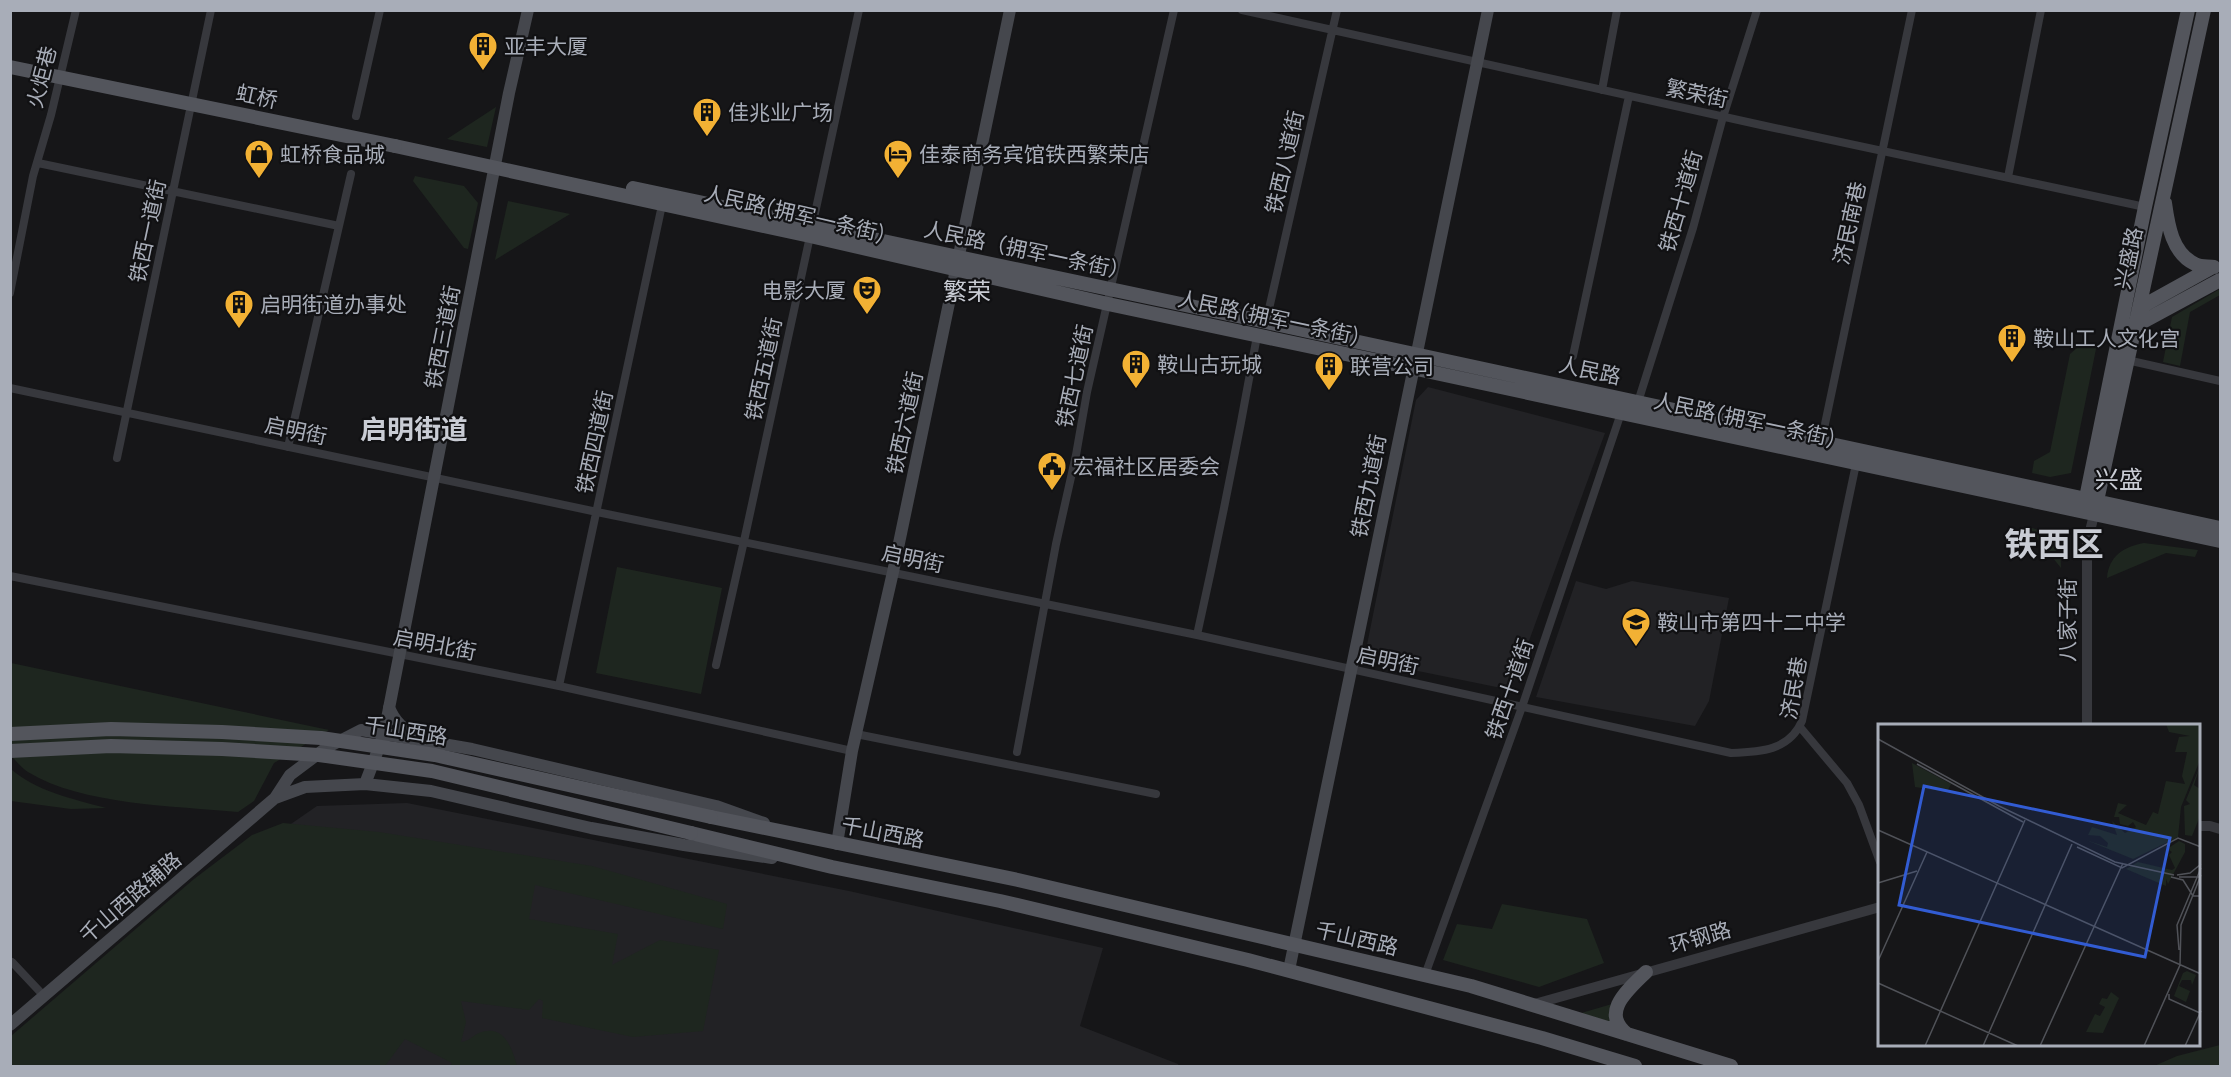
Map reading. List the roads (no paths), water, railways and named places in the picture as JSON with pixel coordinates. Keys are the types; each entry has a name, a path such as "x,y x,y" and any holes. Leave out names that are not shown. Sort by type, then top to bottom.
{"main road":[{"name":"铁西三道街","path":"365,784 384,734 528,10"},
{"name":"铁西六道街","path":"837,844 852,751 893,572 1011,10"},
{"name":"铁西九道街","path":"1289,970 1488,10"},
{"name":"兴盛路","path":"2090,507 2145,207 2188,10"},
{"name":"兴盛路","path":"2090,507 2139,309 2204,10"},
{"name":"虹桥","path":"10,67 395,146 496,164"},
{"name":"人民路(拥军一条街)","path":"496,164 662,205 811,231 955,271 1109,297 1257,336 1414,361 1621,413 1856,464 2090,507 2142,524 2220,541"},
{"name":"人民路（拥军一条街）","path":"496,164 811,231 958,256 1109,297 1266,322"},
{"path":"2164,189 2168,224 2182,255 2196,265 2217,265"},
{"path":"2139,309 2217,265"},
{"path":"2135,326 2220,280"},
{"name":"人民路","path":"1266,322 1414,361 1638,402 2090,507 2220,528"},
{"path":"275,798 290,775 326,748 376,722 389,707 402,727 411,734 432,742"},
{"name":"千山西路","path":"10,734 111,729 222,732 321,738 435,755 811,839 1018,880 1425,975 1470,986 1731,1066"},
{"path":"361,730 472,749 716,806 811,839"},
{"name":"千山西路","path":"10,752 111,746 222,749 319,755 432,771 832,867 1000,901 1289,970 1542,1038 1635,1066"},
{"path":"275,798 305,787 365,784 431,791 591,828 684,845 832,867"},
{"name":"千山西路辅路","path":"10,1025 275,798"},
{"path":"1627,1034 1618,1027 1614,1016 1617,1005 1646,972"}],"street":[{"name":"火炬巷","path":"10,293 33,176 76,10"},
{"name":"铁西一道街","path":"117,458 211,10"},
{"path":"356,116 380,10"},
{"name":"铁西五道街","path":"716,665 859,10"},
{"name":"铁西七道街","path":"1017,752 1087,392 1174,10"},
{"name":"繁荣街","path":"1242,10 1724,117 2145,207"},
{"name":"铁西八道街","path":"1266,322 1337,10"},
{"path":"1602,90 1617,10"},
{"name":"铁西十道街","path":"1638,402 1693,228 1697,207 1757,10"},
{"name":"济民南巷","path":"1821,443 1912,10"},
{"path":"2008,177 2041,10"},
{"path":"1573,356 1629,96"},
{"path":"38,163 339,226"},
{"path":"288,447 351,174"},
{"name":"铁西四道街","path":"559,686 662,205"},
{"path":"1197,635 1226,503 1257,336"},
{"path":"2127,360 2220,381"},
{"name":"启明街","path":"10,388 597,512 1197,635 1731,753 1762,751 1782,745 1800,727"},
{"name":"铁西十道街","path":"1425,975 1522,707 1621,413"},
{"name":"济民巷","path":"1856,464 1800,727 1847,783 1859,805 1878,857"},
{"name":"八家子街","path":"2087,724 2087,543 2090,507"},
{"name":"启明北街","path":"10,576 559,686 852,751"},
{"path":"856,734 1156,794"},
{"path":"2201,826 2220,829"},
{"name":"环钢路","path":"1531,1005 1878,908"},
{"path":"12,962 44,996"}],"place":[{"name":"亚丰大厦","path":"483,72"},
{"name":"佳兆业广场","path":"707,138"},
{"name":"虹桥食品城","path":"259,180"},
{"name":"佳泰商务宾馆铁西繁荣店","path":"898,180"},
{"name":"电影大厦","path":"867,316"},
{"name":"启明街道办事处","path":"239,330"},
{"name":"鞍山工人文化宫","path":"2012,364"},
{"name":"鞍山古玩城","path":"1136,390"},
{"name":"联营公司","path":"1329,392"},
{"name":"宏福社区居委会","path":"1052,492"},
{"name":"鞍山市第四十二中学","path":"1636,648"}],"district":[{"name":"繁荣","path":"967,290"},
{"name":"启明街道","path":"414,428"},
{"name":"兴盛","path":"2119,478"},
{"name":"铁西区","path":"2054,543"}]}
